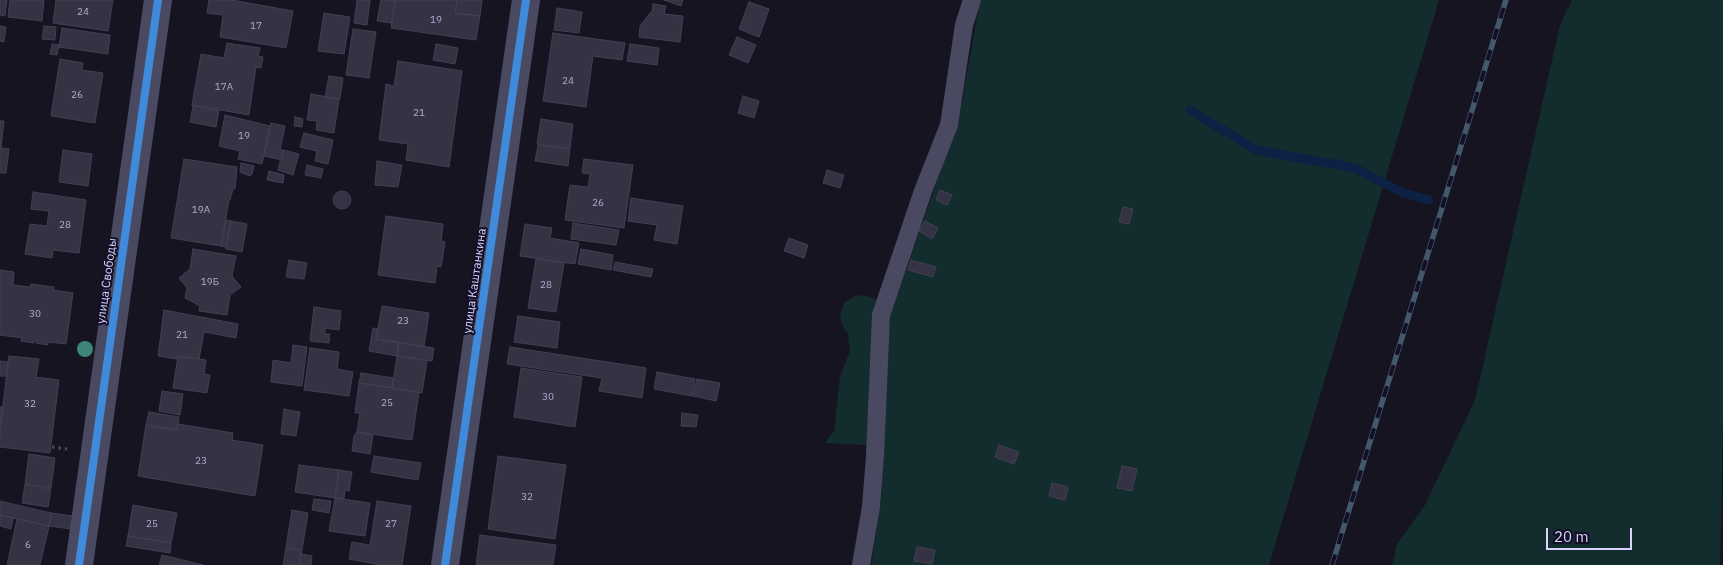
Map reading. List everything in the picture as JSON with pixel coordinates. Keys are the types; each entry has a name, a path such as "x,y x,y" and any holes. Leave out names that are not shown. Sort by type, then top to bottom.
{"street":[{"name":"улица Свободы","path":"79,565 158,0"},
{"name":"улица Каштанкина","path":"445,565 526,0"}],"lane":[{"path":"860,565 871,507 874,473 881,315 922,191 949,125 964,25 972,0"}],"green space":[{"path":"980,0 1439,0 1269,565 871,565 881,500 884,446 825,443 834,431 840,376 850,351 848,334 842,325 840,316 844,303 855,296 864,295 882,301 891,301 898,293 945,158 957,130"},
{"path":"1572,0 1723,0 1723,419 1720,565 1392,565 1397,544 1425,505 1475,400 1560,25"}],"building":[{"path":"0,0 7,0 5,16 0,15"},
{"path":"10,0 44,0 42,21 8,17"},
{"path":"56,0 113,0 108,31 53,23"},
{"path":"209,0 232,0 293,11 286,48 220,37 223,15 207,13"},
{"path":"357,0 370,0 367,25 354,23"},
{"path":"381,0 395,0 392,23 377,21"},
{"path":"395,0 457,0 455,13 480,16 476,40 391,28"},
{"path":"457,0 482,0 480,16 455,13"},
{"path":"664,0 683,0 681,6"},
{"path":"749,2 769,9 759,37 739,29"},
{"path":"653,4 666,6 664,14 683,16 680,42 639,37 640,26 652,12"},
{"path":"557,8 582,12 579,33 554,30"},
{"path":"324,13 350,17 344,54 318,51"},
{"path":"0,26 6,27 4,42 0,41"},
{"path":"44,26 56,27 55,40 42,39"},
{"path":"62,28 110,35 108,54 59,47"},
{"path":"353,29 376,32 369,78 346,75"},
{"path":"553,33 625,43 622,60 593,56 586,107 543,101"},
{"path":"737,37 756,45 748,63 729,55"},
{"path":"227,43 260,48 258,56 263,57 261,68 256,67 249,115 192,105 201,54 224,58"},
{"path":"52,44 59,45 57,55 50,54"},
{"path":"436,44 458,48 455,64 433,60"},
{"path":"630,44 659,48 657,65 627,61"},
{"path":"60,59 83,63 82,70 103,73 95,123 51,116"},
{"path":"398,61 462,71 449,167 406,160 408,144 379,140 386,84 394,86"},
{"path":"329,76 343,78 340,99 325,97"},
{"path":"311,94 339,99 334,133 316,130 317,121 307,120"},
{"path":"743,96 759,101 754,118 738,113"},
{"path":"193,106 219,110 216,127 190,122"},
{"path":"225,115 270,126 262,164 238,159 240,151 219,146"},
{"path":"295,117 303,119 302,127 294,126"},
{"path":"541,119 573,124 570,148 537,144"},
{"path":"0,121 4,121 1,148 9,149 6,173 0,173"},
{"path":"271,123 285,126 280,150 283,150 282,160 264,156"},
{"path":"304,133 333,140 328,164 315,161 317,151 300,147"},
{"path":"538,145 570,149 568,166 535,161"},
{"path":"63,150 92,154 88,186 59,182"},
{"path":"283,150 299,154 293,175 278,170"},
{"path":"184,159 237,167 235,189 233,189 229,200 221,246 171,238"},
{"path":"584,159 633,165 624,228 565,220 570,185 588,187 590,174 582,173"},
{"path":"377,161 402,165 398,187 375,185"},
{"path":"241,163 254,166 250,176 240,172"},
{"path":"307,165 323,169 321,178 305,175"},
{"path":"827,170 844,175 840,188 823,183"},
{"path":"269,171 284,175 283,183 267,180"},
{"path":"940,190 952,195 947,205 936,200"},
{"path":"342,191 348,194 351,200 348,206 342,209 336,206 333,200 336,194"},
{"path":"33,192 86,200 79,253 53,250 52,258 25,254 30,224 47,226 49,211 31,209"},
{"path":"631,198 683,206 677,244 654,240 657,225 628,221"},
{"path":"1123,207 1133,209 1129,224 1119,222"},
{"path":"386,216 443,224 441,241 445,242 441,267 437,266 435,283 378,275"},
{"path":"226,220 231,221 226,247 221,246"},
{"path":"231,221 247,224 242,252 226,249"},
{"path":"925,221 938,228 932,239 919,231"},
{"path":"573,223 619,230 616,245 571,239"},
{"path":"525,224 552,228 550,238 579,243 575,264 520,256"},
{"path":"789,238 808,245 804,258 784,251"},
{"path":"193,249 236,256 232,276 241,287 230,295 227,315 199,311 200,306 185,298 187,288 179,278 190,269"},
{"path":"581,249 613,255 611,270 578,264"},
{"path":"536,259 564,263 556,312 528,308"},
{"path":"289,260 307,263 304,279 286,277"},
{"path":"911,260 936,267 933,277 908,270"},
{"path":"615,262 653,269 651,277 613,270"},
{"path":"0,270 14,272 13,285 30,287 31,284 54,287 53,290 73,293 66,344 48,342 48,345 36,343 36,340 34,340 34,343 21,341 22,338 0,335"},
{"path":"382,306 429,313 424,346 376,339"},
{"path":"314,307 341,311 339,330 325,328 325,334 330,334 329,343 310,341"},
{"path":"164,310 238,324 236,338 204,332 199,359 178,356 177,359 158,356"},
{"path":"518,316 560,322 557,348 514,342"},
{"path":"373,328 378,329 376,339 399,343 397,356 369,351"},
{"path":"399,343 434,348 432,361 397,356"},
{"path":"293,345 307,347 302,386 271,382 273,360 291,363"},
{"path":"510,347 646,368 642,398 599,391 602,378 507,364"},
{"path":"310,348 339,352 337,369 353,372 349,396 304,390"},
{"path":"9,356 39,359 36,377 59,380 50,453 0,447 0,428"},
{"path":"178,356 206,360 204,374 210,375 207,393 173,388"},
{"path":"397,356 427,361 422,393 392,388"},
{"path":"0,361 8,362 6,376 0,376"},
{"path":"521,368 582,377 575,427 514,417"},
{"path":"657,372 695,379 692,396 654,389"},
{"path":"361,373 394,378 392,388 359,383"},
{"path":"697,379 720,383 716,401 693,396"},
{"path":"359,383 419,392 412,440 357,432 360,413 355,413"},
{"path":"162,391 183,394 180,415 159,411"},
{"path":"0,407 3,407 1,422 0,422"},
{"path":"284,409 300,412 296,436 281,434"},
{"path":"149,412 179,417 177,430 146,425"},
{"path":"682,413 698,415 696,427 681,426"},
{"path":"178,424 233,433 232,440 263,445 255,496 138,476 146,425 177,430"},
{"path":"357,432 373,435 370,454 352,451 354,436"},
{"path":"999,445 1019,452 1014,464 995,457"},
{"path":"29,454 55,458 51,488 25,484"},
{"path":"374,456 421,463 418,480 371,472"},
{"path":"498,456 566,465 555,539 488,529"},
{"path":"299,465 339,470 335,498 295,492"},
{"path":"1122,466 1137,469 1132,491 1117,488"},
{"path":"339,470 352,472 349,491 345,490 344,499 335,498"},
{"path":"1052,483 1068,487 1065,500 1049,496"},
{"path":"25,485 51,489 48,507 22,503"},
{"path":"335,498 370,503 365,536 329,531"},
{"path":"314,499 331,501 329,513 312,510"},
{"path":"0,501 51,513 49,526 0,515"},
{"path":"377,501 411,506 402,565 381,565 349,559 352,542 370,545"},
{"path":"133,505 177,513 171,543 128,536"},
{"path":"292,510 308,513 302,550 286,547"},
{"path":"51,513 73,516 71,529 49,526"},
{"path":"0,515 13,518 11,529 0,526"},
{"path":"17,519 49,526 40,565 7,565"},
{"path":"480,535 556,545 553,565 476,565"},
{"path":"128,536 171,543 170,553 126,546"},
{"path":"917,547 935,550 932,564 914,561"},
{"path":"286,548 302,551 299,565 283,565"},
{"path":"301,554 312,556 311,565 300,565"},
{"path":"162,555 203,565 159,565"}],"waterway":[{"path":"1190,110 1256,150 1355,168 1403,193 1429,200"}],"railway":[{"path":"1332,565 1506,0"}],"cycle path":[{"path":"79,565 158,0"},
{"path":"445,565 526,0"}]}
